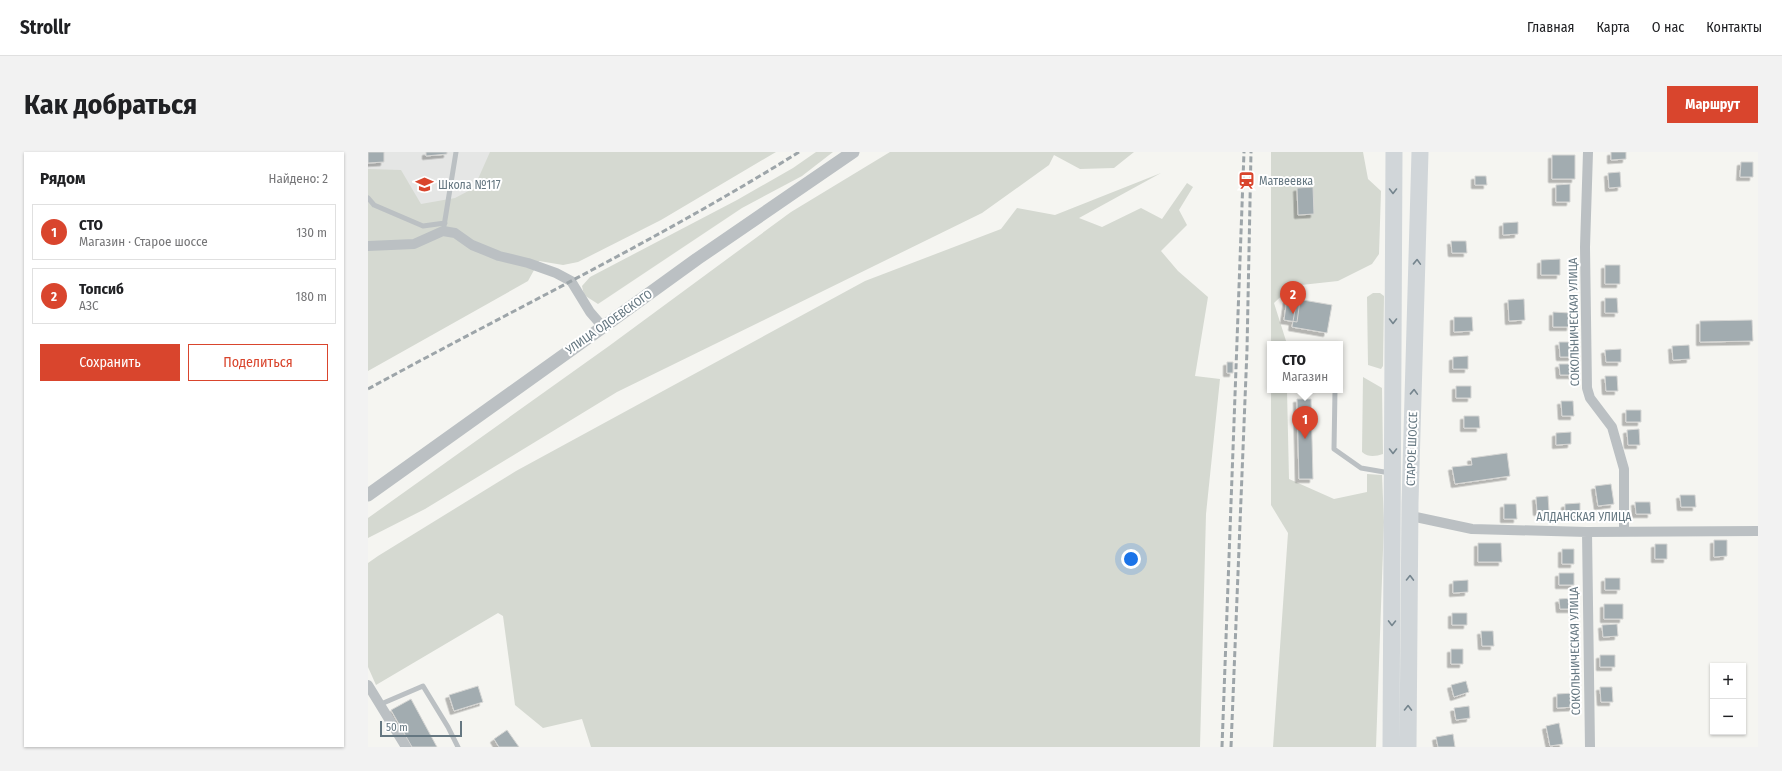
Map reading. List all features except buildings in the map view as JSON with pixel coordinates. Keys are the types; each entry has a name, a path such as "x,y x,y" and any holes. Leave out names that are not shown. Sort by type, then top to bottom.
{"highway":[{"name":"СТАРОЕ ШОССЕ","path":"1391,747 1394,152"},
{"name":"СТАРОЕ ШОССЕ","path":"1408,747 1411,516 1420,152"}],"street":[{"name":"УЛИЦА ОДОЕВСКОГО","path":"368,495 604,327 697,258 853,152"},
{"name":"СОКОЛЬНИЧЕСКАЯ УЛИЦА","path":"1588,152 1585,247 1587,388 1590,398 1612,427 1624,469 1624,530"},
{"path":"368,246 414,244 444,227 472,245 499,256 528,263 556,273 571,281 590,312 604,327"},
{"name":"АЛДАНСКАЯ УЛИЦА","path":"1411,516 1472,529 1587,532 1624,530 1758,531"},
{"name":"СОКОЛЬНИЧЕСКАЯ УЛИЦА","path":"1587,532 1590,747"},
{"path":"368,684 406,747"}],"lane":[{"path":"368,198 374,204 423,226 444,227 456,152"},
{"path":"1334,393 1334,449 1360,468 1393,473"},
{"path":"381,704 423,686 448,727 458,747"}],"shaded area":[{"name":"Школа №117","path":"368,152 502,152 458,222 368,217"},
{"path":"490,152 776,152 661,220 578,262 563,265 539,261 528,281 368,371 368,169 401,170 421,204 455,198 474,188"},
{"path":"816,152 833,152 802,176 742,208 598,304 584,295 582,286 590,277 737,200 793,168"},
{"path":"890,152 1134,152 1114,168 1080,169 1054,155 1049,165 982,213 617,392 425,509 368,538 368,518 609,346 791,212"},
{"path":"1271,152 1363,152 1368,179 1381,191 1379,254 1372,264 1338,281 1292,286 1274,303 1286,341 1271,341"},
{"path":"1161,173 1079,218 1102,227 1141,208 1162,219 1187,183 1193,187 1179,210 1187,225 1161,251 1178,271 1208,297 1195,376 1220,379 1206,514 1200,747 591,747 582,719 543,728 515,705 503,616 498,613 376,685 368,667 368,563 378,556 516,471 865,281 1001,229 1017,208 1055,215"},
{"path":"1373,293 1380,293 1384,296 1383,366 1381,369 1368,365 1367,297"},
{"path":"1363,377 1382,388 1383,454 1375,456 1370,456 1362,452"},
{"path":"1271,393 1287,393 1289,479 1334,499 1367,492 1367,474 1382,475 1384,522 1376,747 1273,747 1288,533 1271,505"}],"railway":[{"path":"368,389 693,215 799,152"},
{"path":"1222,747 1244,152"},
{"path":"1231,747 1247,350 1251,152"}],"place":[{"name":"Матвеевка","path":"1246,181"},
{"name":"Школа №117","path":"425,185"},
{"name":"Топсиб","path":"1293,314"},
{"name":"СТО","path":"1305,439"}]}
